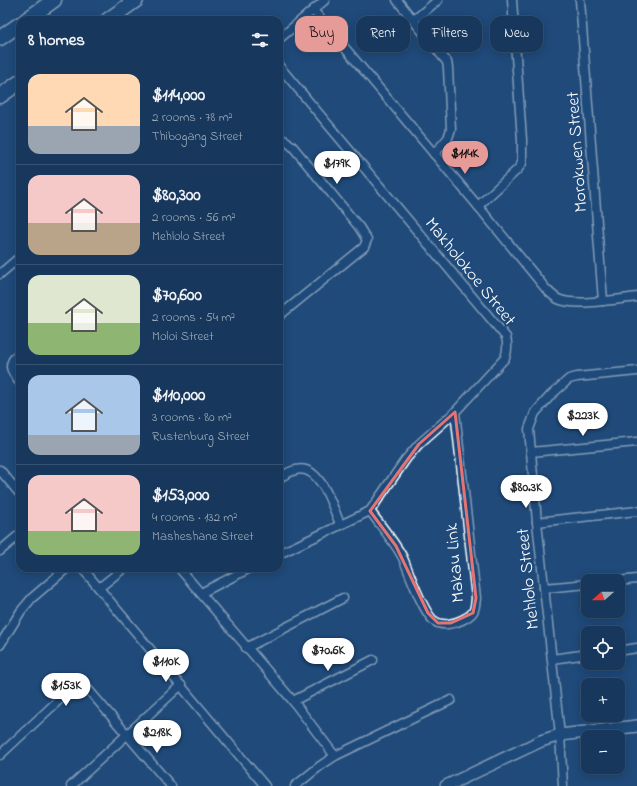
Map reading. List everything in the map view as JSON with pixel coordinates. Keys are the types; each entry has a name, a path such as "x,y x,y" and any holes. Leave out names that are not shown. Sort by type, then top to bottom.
{"highway":[{"path":"32,16 54,0"},
{"path":"114,16 136,0"},
{"path":"0,38 16,27"},
{"path":"0,96 16,85"}],"street":[{"path":"283,36 325,0"},
{"path":"397,0 444,57 448,68 451,129 448,138 434,154"},
{"path":"414,20 438,0"},
{"path":"478,206 514,174 522,163 522,140 512,0"},
{"name":"Morokwen Street","path":"580,0 603,301"},
{"path":"313,10 546,289 559,300 566,301 603,301 637,297"},
{"name":"Makholokoe Street","path":"283,71 506,337 508,344 508,351 505,358 455,412 419,444 406,459 370,511"},
{"path":"283,140 293,148 359,227 367,240 364,247 283,313"},
{"path":"0,274 16,260"},
{"path":"16,356 12,359 11,364 12,371 16,377"},
{"name":"Mehlolo Street","path":"564,786 529,429 535,413 569,379 637,371"},
{"name":"Makau Link","path":"370,511 396,546 420,598 434,620 443,625 462,620 473,613 476,598 455,412"},
{"path":"531,452 637,442"},
{"path":"0,470 16,489"},
{"path":"283,476 297,470 304,470 315,474 324,489 340,524"},
{"path":"283,552 370,511"},
{"path":"537,522 637,511"},
{"path":"0,551 16,537"},
{"path":"0,645 21,611 32,598 62,572"},
{"path":"85,572 265,786"},
{"path":"99,588 119,572"},
{"path":"183,572 293,702 335,756"},
{"path":"201,593 242,572"},
{"path":"625,580 637,579"},
{"path":"544,588 581,585"},
{"path":"246,648 343,598"},
{"path":"625,650 637,648"},
{"path":"552,659 581,655"},
{"path":"293,702 373,660"},
{"path":"0,756 78,683 87,688 171,786"},
{"path":"71,786 181,685"},
{"path":"295,786 335,756 451,700"},
{"path":"446,786 541,741 560,735 637,726"}],"highlighted area":[{"path":"455,412 476,598 473,613 451,623 438,623 428,613 396,546 370,511 419,444"}]}
